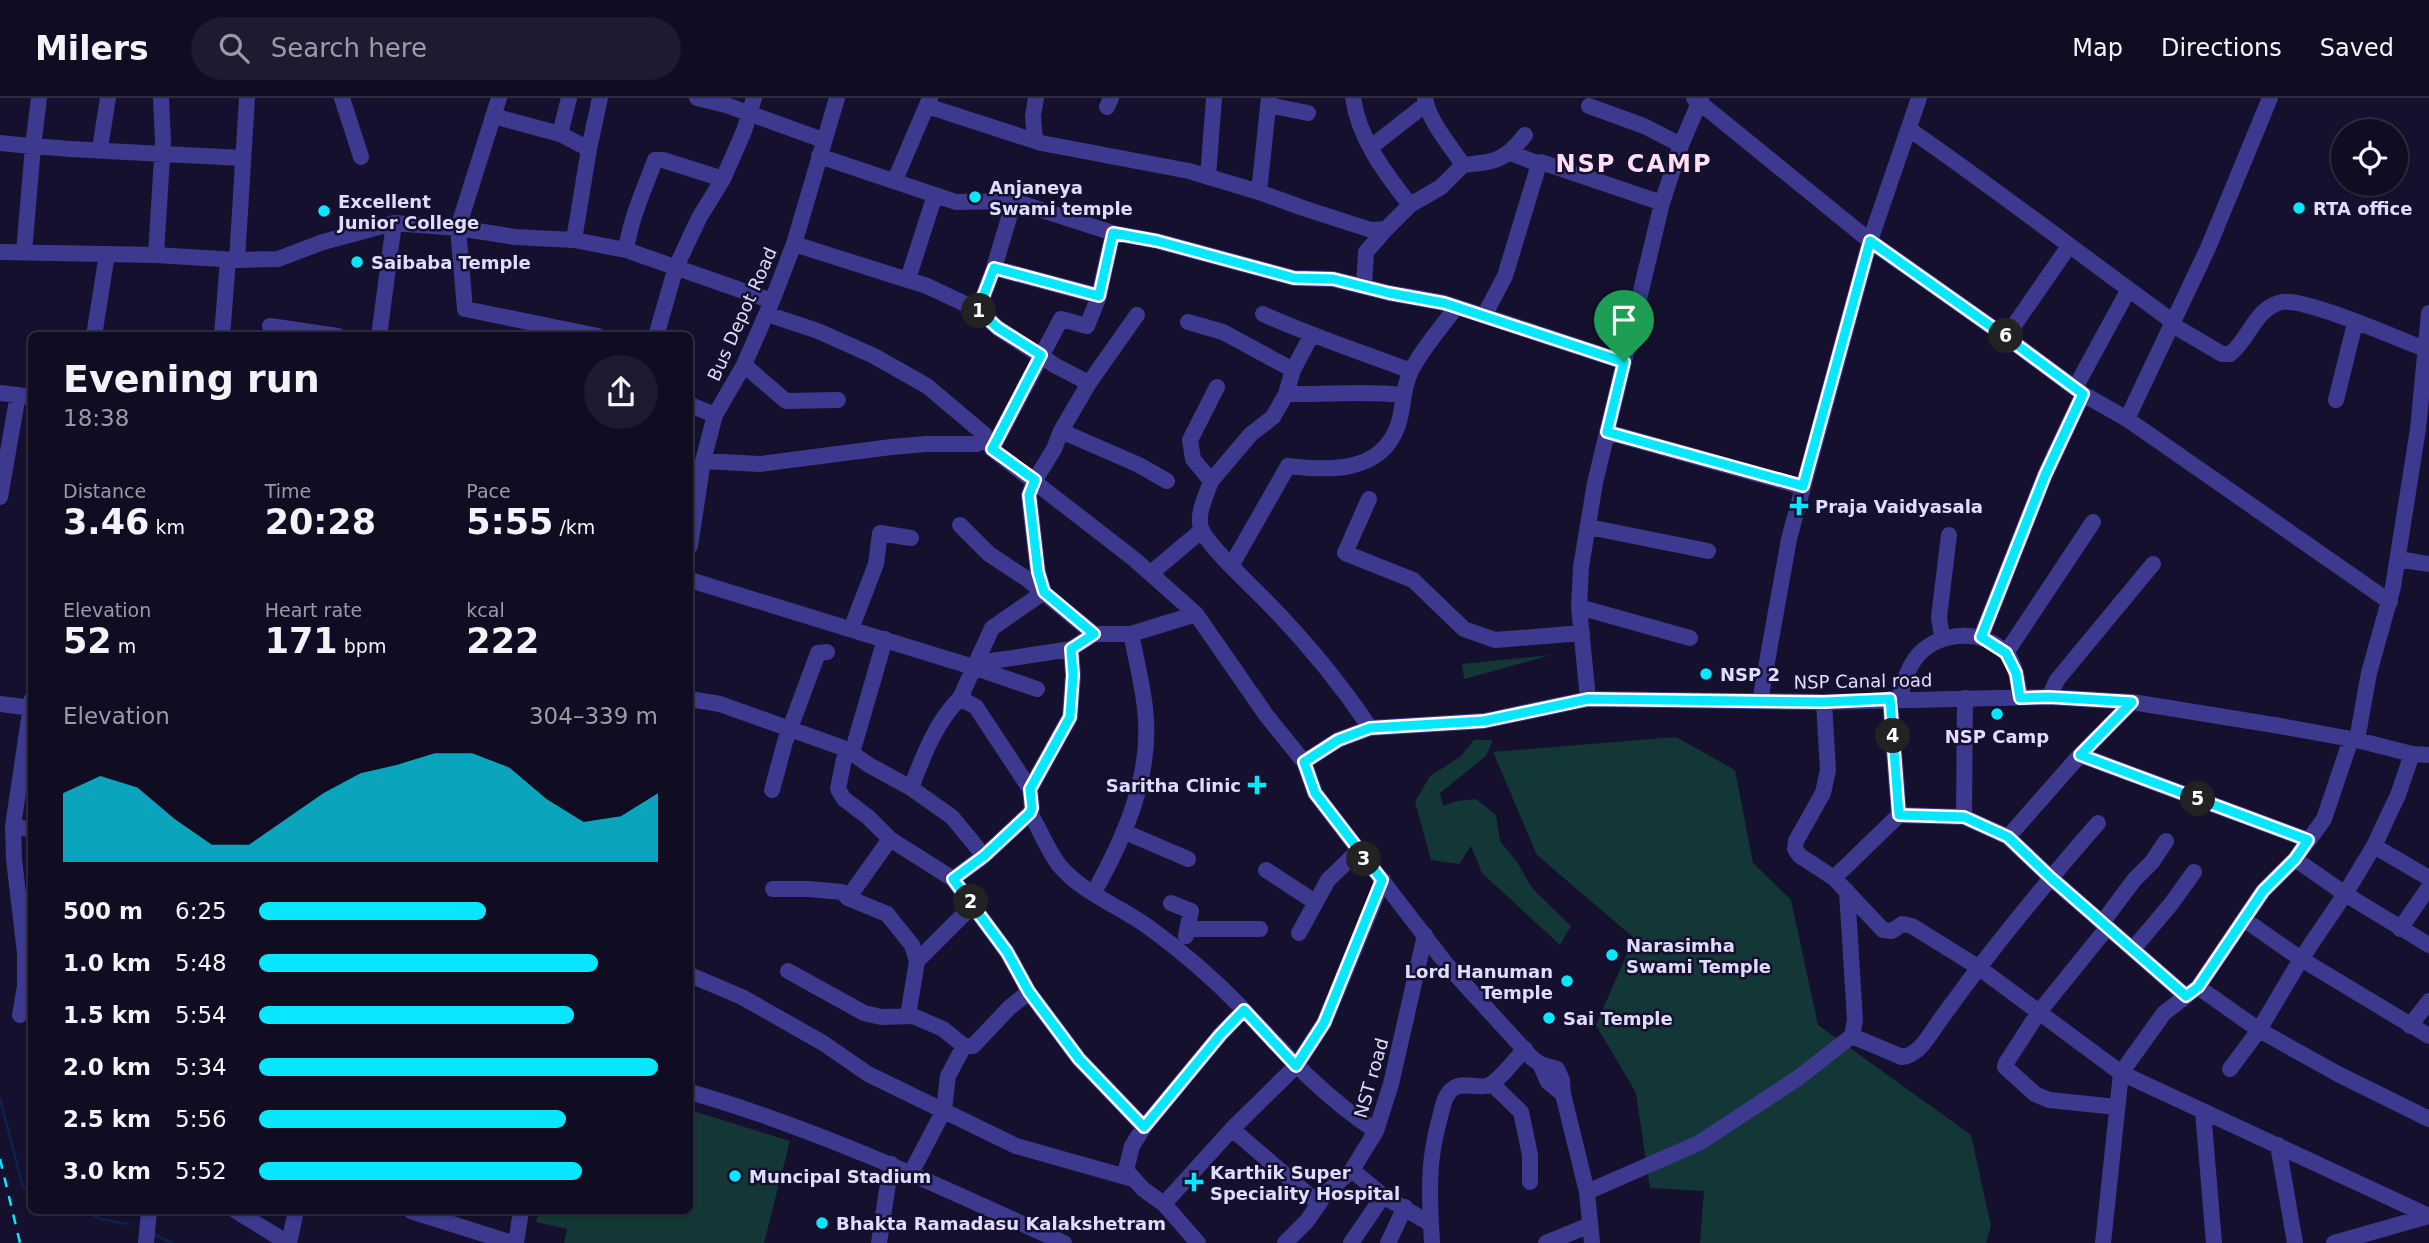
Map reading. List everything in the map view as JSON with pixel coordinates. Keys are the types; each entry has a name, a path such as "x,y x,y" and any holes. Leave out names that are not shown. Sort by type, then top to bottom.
{"street":[{"path":"24,252 39,98"},
{"path":"101,142 108,98"},
{"path":"156,255 163,142 161,98"},
{"path":"223,332 243,158 247,98"},
{"path":"342,98 360,157"},
{"path":"499,98 458,228 465,309 547,331"},
{"path":"560,134 569,98"},
{"path":"574,240 600,98"},
{"path":"697,98 751,106 821,148 895,180 957,202 1014,201 1113,233 1157,241 1294,278 1333,279 1456,307 1485,314 1624,362"},
{"name":"Bus Depot Road","path":"693,520 703,461 715,415 744,365 794,244 837,98"},
{"path":"1035,141 1033,116 1036,98"},
{"path":"1208,177 1214,98"},
{"path":"1353,98 1355,113 1379,166 1410,205"},
{"path":"1760,701 1789,539 1870,241 1919,98"},
{"path":"2127,419 2208,248 2270,98"},
{"path":"1588,699 1579,607 1581,567 1595,483 1662,203 1698,99 1870,241 2079,391 2127,419 2390,602"},
{"path":"1259,192 1269,101 1308,113"},
{"path":"1371,147 1425,101 1443,136 1463,165"},
{"path":"895,180 929,102 1035,141 1189,171 1371,230 1386,229"},
{"path":"657,332 676,267 698,218 723,179 744,131 751,106"},
{"path":"1589,106 1644,126 1681,145"},
{"path":"493,116 560,134 589,149"},
{"path":"1909,128 2014,202 2172,322 2222,354 2230,354 2237,349 2256,318 2269,307 2283,302 2300,304 2426,349"},
{"path":"1364,286 1366,252 1410,205 1441,187 1463,165 1489,162 1511,153 1525,135"},
{"path":"0,143 69,151 243,158"},
{"path":"1511,153 1662,203"},
{"path":"626,250 629,228 655,160 663,160 723,179"},
{"path":"1485,314 1505,276 1539,164"},
{"path":"908,279 935,195"},
{"path":"978,310 1014,201"},
{"path":"380,332 394,223"},
{"path":"0,253 278,259 323,242 394,223 458,228 515,237 574,240 626,250 676,267 769,307 884,362 926,386 984,434 992,449 1151,573 1196,614 1266,715 1304,762 1315,793 1447,965 1540,1064 1557,1069 1562,1080 1587,1192 1592,1243"},
{"path":"992,449 1061,319 1087,326 1099,296 1113,233"},
{"path":"794,244 908,279 978,310 998,328 1089,383"},
{"path":"2006,337 2069,246"},
{"path":"95,332 107,254"},
{"path":"994,268 1099,296"},
{"path":"1981,637 2079,391 2129,289"},
{"path":"1231,566 1288,467 1339,470 1359,463 1384,449 1399,424 1403,395 1411,371 1456,307"},
{"path":"2103,1243 2121,1073 2164,1013 2192,992 2263,891 2295,859 2324,818 2354,740 2368,673 2390,602 2423,430 2429,313"},
{"path":"1263,314 1311,336 1364,352 1411,371"},
{"path":"1044,592 1038,572 1029,495 1054,449 1060,431 1089,383 1137,315"},
{"path":"1188,322 1223,331 1293,370"},
{"path":"2336,400 2354,323"},
{"path":"270,326 311,332"},
{"path":"1311,336 1273,417 1251,434 1211,481 1200,516 1201,531 1333,675 1370,728"},
{"path":"744,365 786,401 838,400"},
{"path":"1211,481 1193,458 1190,440 1217,387"},
{"path":"1286,394 1377,391 1403,395"},
{"path":"0,393 25,396 4,461 0,497"},
{"path":"693,406 715,415"},
{"path":"1060,431 1139,465 1167,481"},
{"path":"1607,432 1803,486"},
{"path":"703,461 761,464 891,447 977,444 984,434"},
{"path":"1369,499 1345,553 1413,580 1464,629 1495,640 1582,633"},
{"path":"2006,653 2093,522"},
{"path":"960,525 989,554 1044,592 1094,634"},
{"path":"1589,527 1708,551"},
{"path":"1151,573 1201,531"},
{"path":"851,629 876,564 880,533 911,538"},
{"path":"1942,638 1940,617 1949,535"},
{"path":"2398,559 2429,564"},
{"path":"2049,697 2057,680 2153,564"},
{"path":"693,581 885,639 1037,689"},
{"path":"911,788 928,745 950,708 960,698 992,628 1044,592"},
{"path":"1579,607 1690,638"},
{"path":"973,667 992,661 1071,649 1094,634 1131,634 1196,614"},
{"path":"1094,892 1125,832 1146,755 1146,709 1131,634"},
{"path":"1899,815 1895,699 1916,658 1942,638 1981,637 2006,653 2016,673 2020,698"},
{"path":"885,639 838,789 845,799 890,839 953,879 1007,952 1029,992 1079,1059 1144,1127"},
{"path":"1030,789 1070,717 1073,675 1071,649"},
{"path":"772,790 790,728 818,653 827,652"},
{"name":"NSP Canal road","path":"1304,762 1338,740 1370,728 1484,721 1588,699 1824,702 2049,697 2132,702 2424,753"},
{"path":"953,879 984,856 1030,813 1032,808 1030,789 976,707 960,698"},
{"path":"1964,817 1965,698"},
{"path":"693,700 720,704 849,751 911,788 952,817 984,856"},
{"path":"1824,702 1828,770 1823,793 1796,841 1795,849 1800,856 1834,878 1883,930 1892,931 1906,923 1978,967 2121,1073 2429,1216"},
{"path":"2008,837 2080,755 2132,702"},
{"path":"0,704 28,705"},
{"path":"20,1015 26,953 14,859 13,826 28,725"},
{"path":"2230,1069 2259,1030 2301,959 2345,894 2424,753"},
{"path":"2080,755 2308,840"},
{"path":"1030,813 1058,864 1094,892 1146,925 1214,979 1296,1066 1342,1109 1376,1132"},
{"path":"1834,878 1899,815 1964,817 2008,837 2133,949 2192,992 2338,1074 2429,1119"},
{"path":"1852,1036 1902,1056 1910,1056 1922,1044 1978,967 2098,822"},
{"path":"13,826 28,829"},
{"path":"1125,832 1188,859"},
{"path":"848,898 890,839"},
{"path":"2118,1107 2049,1100 2035,1094 2008,1071 2006,1063 2039,1012 2105,925 2134,880 2152,862 2166,841"},
{"path":"2374,846 2429,877"},
{"path":"1299,933 1328,880 1358,851"},
{"path":"2295,859 2345,894 2429,945"},
{"path":"1266,870 1315,902"},
{"path":"2133,949 2194,872"},
{"path":"1164,1204 1232,1129 1296,1066 1324,1023 1382,880"},
{"path":"2400,929 2429,887"},
{"path":"773,889 842,892 848,898 887,914 912,945 917,961 908,1016"},
{"path":"1587,1192 1699,1143 1798,1078 1852,1036 1855,1020 1847,891"},
{"path":"1171,903 1191,911 1185,955"},
{"path":"917,961 973,905"},
{"path":"2245,920 2301,959 2429,1036"},
{"path":"1187,929 1259,929"},
{"name":"NST road","path":"1294,1240 1327,1192 1352,1170 1376,1132 1391,1084 1425,935"},
{"path":"788,971 864,1013 881,1017 913,1016 943,1029 964,1046 973,1046 1010,1007 1029,992"},
{"path":"693,976 742,997 823,1043 868,1074 1016,1146 1133,1179"},
{"path":"2410,1026 2429,1001"},
{"path":"1198,1243 1164,1204 1143,1189 1126,1170 1132,1146 1144,1127 1244,1010"},
{"path":"911,1173 944,1110 948,1076 964,1046"},
{"path":"1432,1243 1429,1185 1431,1151 1446,1096 1453,1088 1461,1085 1482,1087 1492,1084 1525,1049"},
{"path":"1492,1084 1521,1112 1530,1155 1530,1182"},
{"path":"693,1093 891,1164 1064,1243"},
{"path":"2203,1111 2214,1243"},
{"path":"1232,1129 1319,1204"},
{"path":"2278,1145 2295,1243"},
{"path":"879,1243 891,1164"},
{"path":"1352,1170 1383,1196 1431,1224"},
{"path":"1351,1243 1383,1196"},
{"path":"1388,1243 1405,1207"},
{"path":"241,1214 288,1243 295,1214"},
{"path":"421,1214 514,1243 520,1214"},
{"path":"2334,1243 2429,1216"},
{"path":"1546,1243 1590,1225"}],"green space":[{"path":"1551,655 1464,679 1462,664"},
{"path":"1676,737 1735,770 1753,863 1791,900 1818,1025 1971,1135 1991,1226 1986,1243 1700,1243 1704,1191 1650,1188 1636,1093 1596,1025 1634,938 1537,855 1493,752"},
{"path":"1474,740 1493,740 1486,756 1440,793 1443,806 1476,799 1496,815 1500,841 1517,862 1532,888 1571,926 1560,945 1482,873 1471,846 1459,864 1431,860 1415,802 1430,776 1460,757"},
{"name":"Muncipal Stadium","path":"693,1111 790,1141 764,1243 564,1243 567,1229 536,1222 538,1214 693,1214"}],"waterway":[{"path":"0,1099 23,1187 28,1189"},
{"path":"89,1214 128,1224"},
{"path":"153,1234 172,1243"}],"railway":[{"path":"0,1159 20,1243"}],"place":[{"name":"Anjaneya Swami temple","path":"975,197"},
{"name":"RTA office","path":"2299,208"},
{"name":"Excellent Junior College","path":"324,211"},
{"name":"Saibaba Temple","path":"357,262"},
{"name":"Praja Vaidyasala","path":"1799,506"},
{"name":"NSP 2","path":"1706,674"},
{"name":"NSP Camp","path":"1997,714"},
{"name":"Saritha Clinic","path":"1257,785"},
{"name":"Narasimha Swami Temple","path":"1612,955"},
{"name":"Lord Hanuman Temple","path":"1567,981"},
{"name":"Sai Temple","path":"1549,1018"},
{"name":"Muncipal Stadium","path":"735,1176"},
{"name":"Karthik Super Speciality Hospital","path":"1194,1182"},
{"name":"Bhakta Ramadasu Kalakshetram","path":"822,1223"}],"district":[{"name":"NSP CAMP","path":"1634,164"}],"route":[{"path":"1113,233 1157,241 1294,278 1333,279 1444,303 1485,314 1624,362 1607,432 1803,486 1870,241 2083,394 2045,475 1981,637 2006,653 2016,673 2020,698 2132,702 2080,755 2308,840 2295,859 2263,891 2198,987 2186,996 2008,837 1964,817 1899,815 1890,699 1824,702 1588,699 1484,721 1370,728 1338,740 1304,762 1315,793 1382,880 1324,1023 1296,1066 1244,1010 1144,1127 1079,1059 1029,992 1007,952 953,879 984,856 1030,813 1030,789 1070,717 1073,675 1071,649 1094,634 1044,592 1038,572 1029,495 1035,480 992,449 1041,355 998,328 978,310 994,268 1099,296 1113,233"}]}
